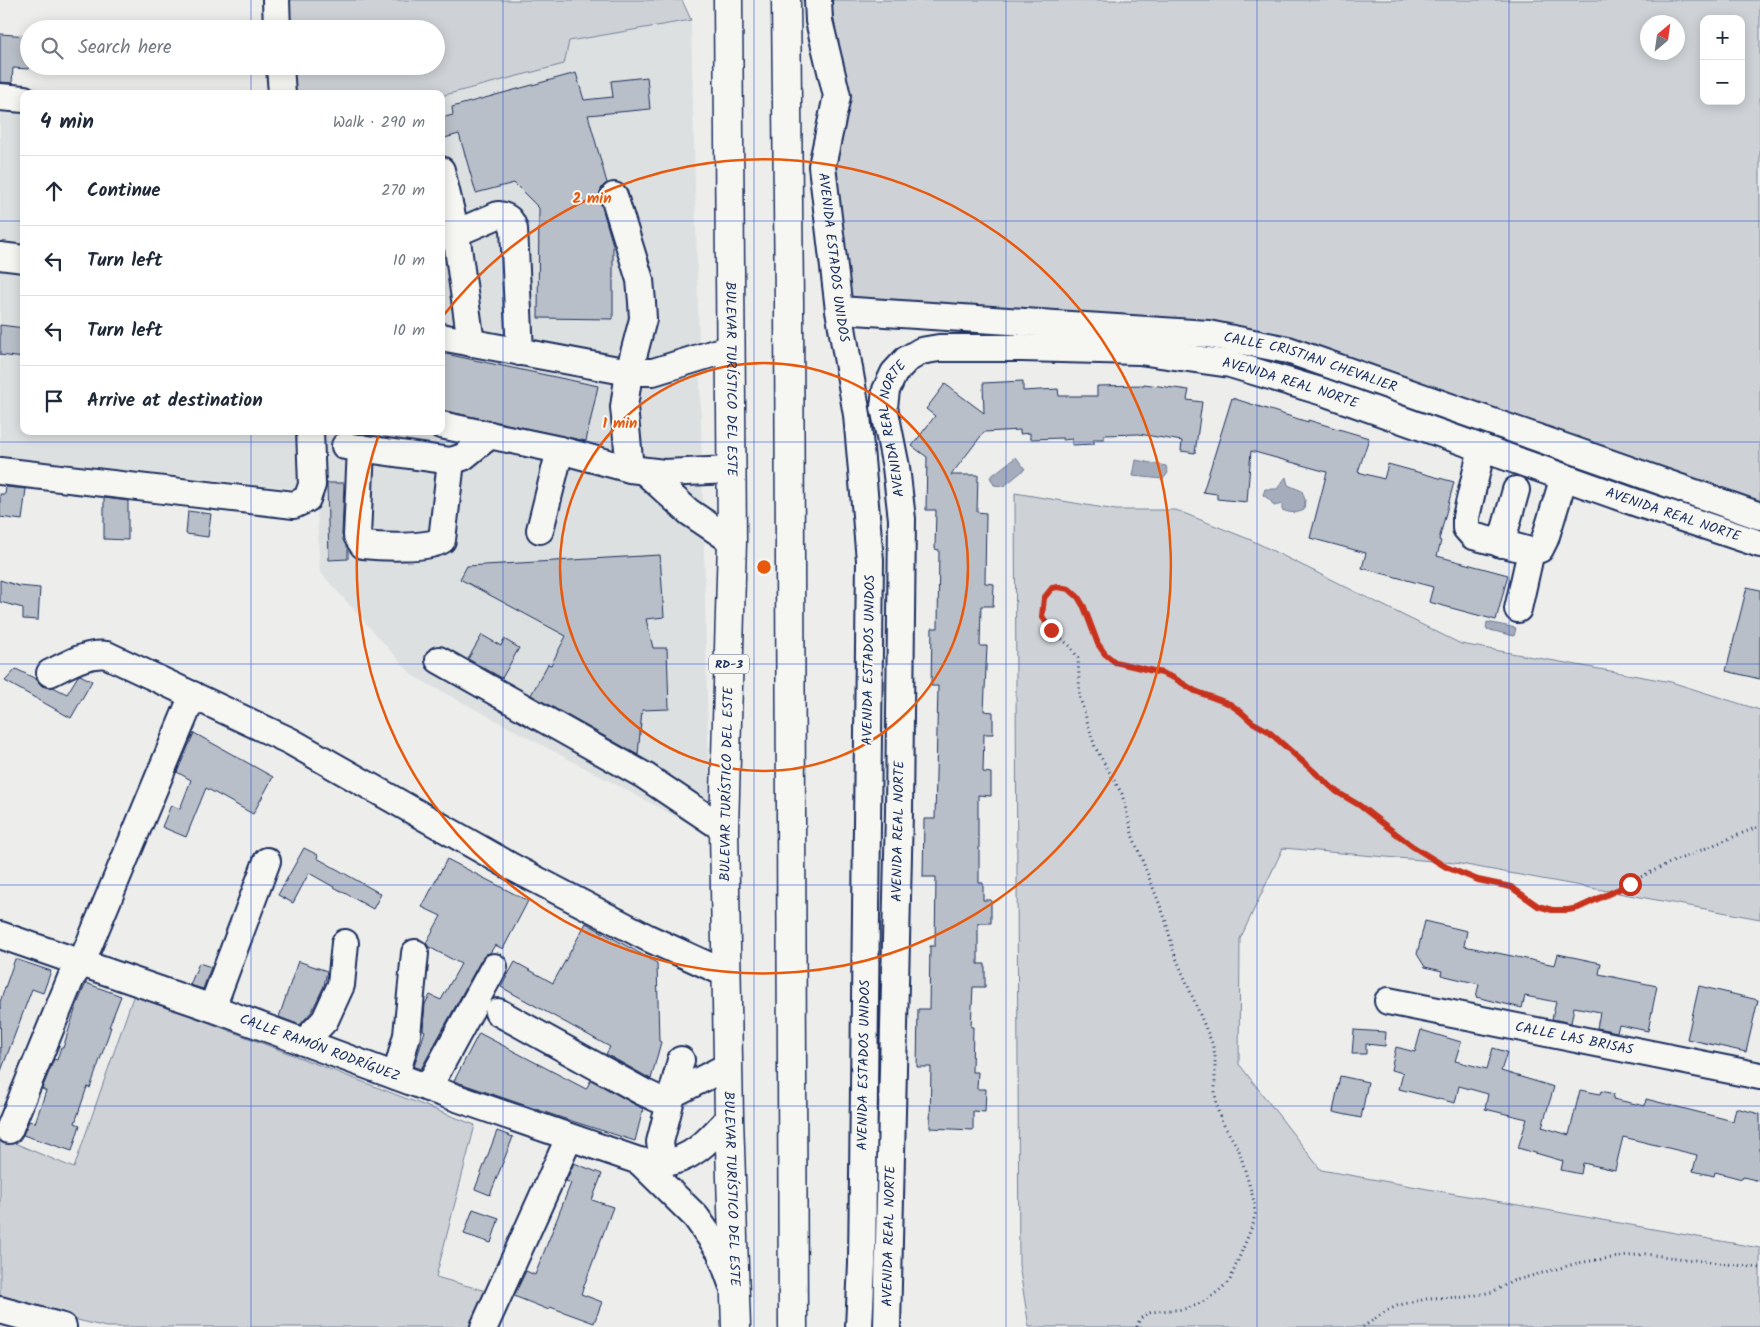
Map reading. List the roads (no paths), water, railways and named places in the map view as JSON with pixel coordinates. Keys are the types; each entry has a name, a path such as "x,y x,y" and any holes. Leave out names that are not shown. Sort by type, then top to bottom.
{"highway":[{"path":"708,0 729,56"},
{"name":"BULEVAR TURÍSTICO DEL ESTE","path":"728,0 732,541 724,829 729,1118 736,1327"},
{"path":"786,0 790,322 793,1327"}],"street":[{"path":"276,0 277,20"},
{"name":"AVENIDA ESTADOS UNIDOS","path":"818,0 819,21 837,96 822,166 839,310 857,415 870,560 862,1264 859,1327"},
{"path":"281,75 282,90"},
{"path":"0,98 20,99"},
{"path":"614,196 640,280 642,302 643,318 629,372 624,407 637,470 689,512 732,541"},
{"path":"445,207 448,235 471,343"},
{"path":"448,235 498,215 510,219 514,229 520,352"},
{"path":"0,256 20,258"},
{"name":"CALLE CRISTIAN CHEVALIER","path":"839,310 1208,334 1288,350 1760,516"},
{"path":"445,338 629,372 653,372 731,348"},
{"name":"AVENIDA REAL NORTE","path":"887,1327 899,812 902,518 896,467 884,407 886,390 894,373 906,360 921,351 939,348 1139,351 1230,364 1323,392 1564,478 1760,544"},
{"path":"445,426 560,450 637,470 664,473 732,470"},
{"path":"0,471 294,505 307,499 312,485 310,435"},
{"path":"451,461 442,540 423,545 363,545 357,536 353,447 451,461 463,457 490,435"},
{"path":"1482,448 1466,517 1466,528 1471,535 1531,551 1540,549 1544,544 1564,478"},
{"path":"540,530 560,450"},
{"path":"1501,544 1516,490"},
{"path":"1518,609 1531,551"},
{"path":"50,673 91,655 107,655 290,742 512,867 648,938 727,974"},
{"path":"439,660 645,776 724,829"},
{"path":"9,1130 71,978 81,964 193,695"},
{"path":"212,1008 268,861"},
{"name":"CALLE RAMÓN RODRÍGUEZ","path":"0,935 212,1008 569,1138 651,1162"},
{"path":"304,1042 324,1020 341,985 345,943"},
{"path":"396,1076 407,1035 415,953"},
{"path":"428,1088 494,967"},
{"name":"CALLE LAS BRISAS","path":"1388,1000 1760,1076"},
{"path":"498,1012 658,1099 672,1096 728,1066"},
{"path":"651,1162 660,1142 681,1060"},
{"path":"651,1162 686,1157 706,1143 729,1118"},
{"path":"484,1327 569,1138"},
{"path":"651,1162 696,1217 720,1251 735,1290"},
{"path":"0,1310 63,1327"}],"water":[{"path":"1016,457 1025,469 1004,486 994,485 990,477"},
{"path":"1136,460 1166,466 1168,473 1163,479 1133,476"},
{"path":"1286,477 1288,485 1302,491 1305,500 1304,510 1293,513 1282,510 1282,504 1274,506 1263,495 1265,489 1277,489"},
{"path":"1487,622 1516,628 1514,636 1486,629"}]}
